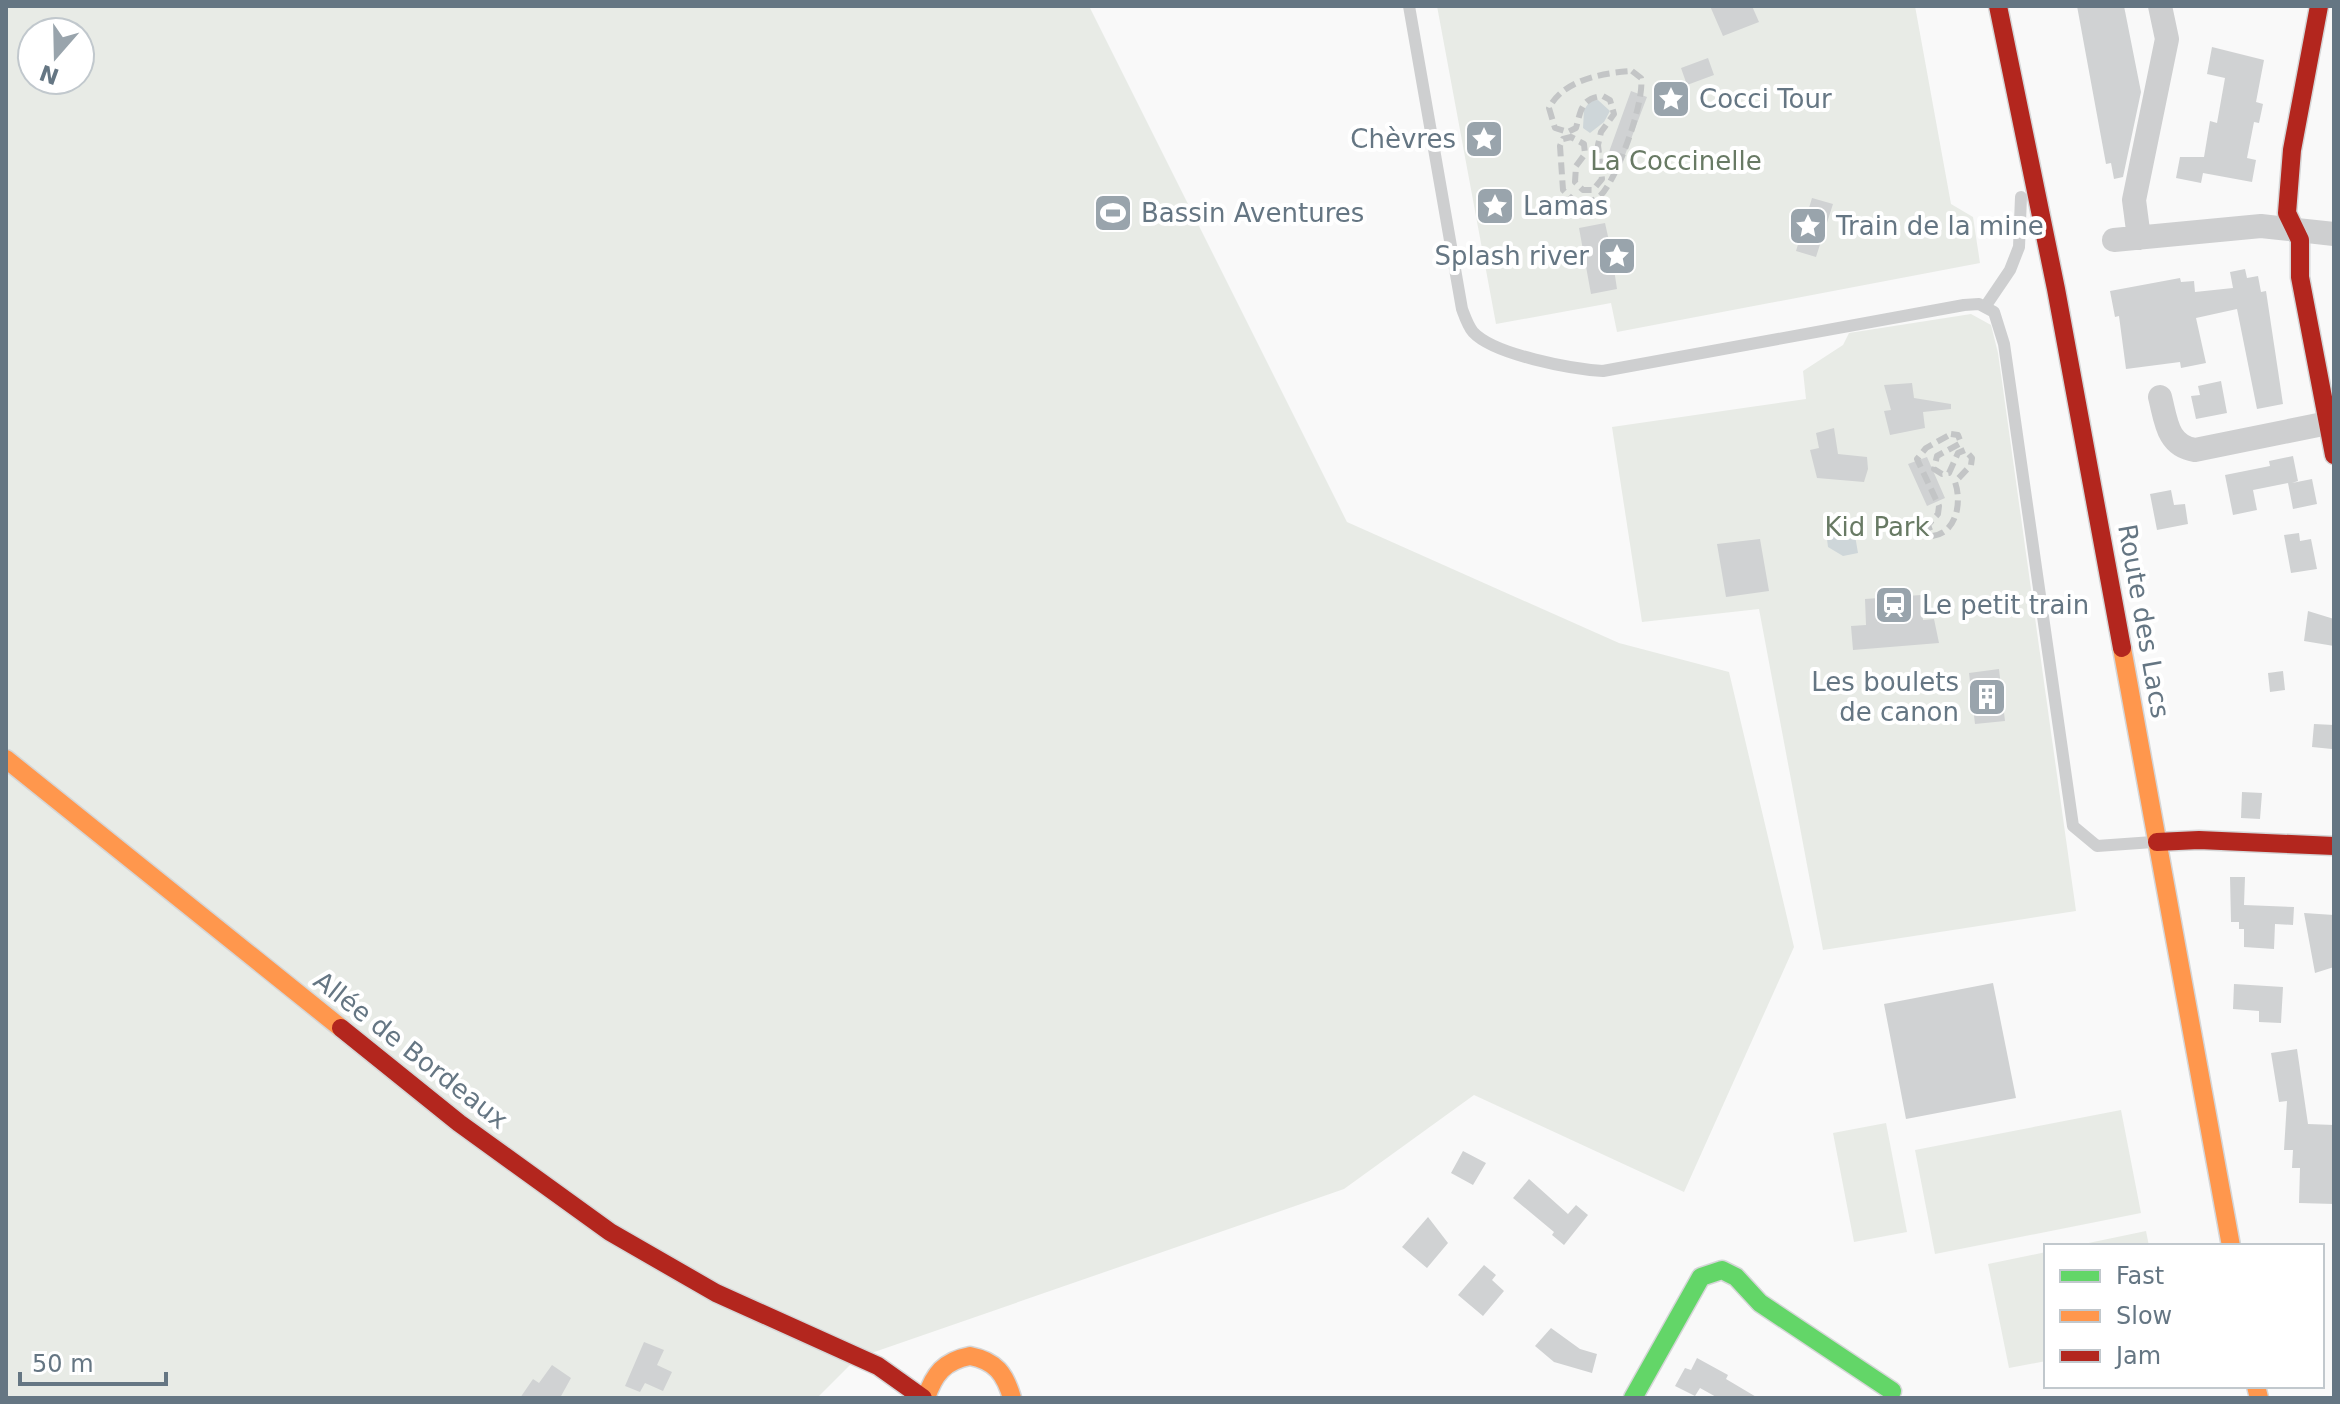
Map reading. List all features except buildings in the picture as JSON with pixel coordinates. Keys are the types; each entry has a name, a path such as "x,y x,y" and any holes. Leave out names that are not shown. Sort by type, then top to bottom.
{"main road":[{"name":"Route des Lacs","path":"1998,6 2059,304 2231,1244"},
{"path":"2319,6 2292,150 2287,213 2300,240 2300,277 2334,455"},
{"name":"Allée de Bordeaux","path":"6,759 459,1123 567,1202 684,1276 889,1372 925,1398"},
{"path":"2157,842 2199,840 2334,846"},
{"path":"1633,1398 1701,1277 1722,1270 1736,1277 1760,1303 1892,1391"},
{"name":"Allée de Bordeaux","path":"814,1336 902,1362"},
{"path":"925,1398 934,1366 963,1357 991,1362 1008,1380 1012,1398"}],"street":[{"path":"2139,238 2134,200 2167,39 2160,6"},
{"path":"2114,240 2261,226 2293,227 2334,234"},
{"path":"2160,397 2168,431 2175,441 2195,450 2328,423"}],"lane":[{"path":"1409,6 1462,309 1473,332 1488,341 1563,366 1603,371 1964,305 1985,307 1998,318 2073,826 2097,846 2157,842"},
{"path":"1985,307 2010,270 2019,247 2023,222 2014,151 2017,94"}],"green space":[{"path":"6,6 1089,6 1347,522 1619,643 1729,672 1794,947 1684,1192 1474,1095 1344,1189 857,1358 817,1398 6,1398"},
{"name":"La Coccinelle","path":"1437,6 1915,6 1951,204 1973,217 1980,263 1617,332 1611,303 1496,324"},
{"name":"Kid Park","path":"1971,314 1991,325 1998,353 2076,911 1823,950 1759,609 1642,622 1612,427 1806,399 1803,371 1843,345 1849,333"},
{"path":"2121,1110 2141,1213 1935,1254 1915,1150"},
{"path":"1886,1123 1907,1232 1854,1242 1833,1133"},
{"path":"2146,1231 2149,1244 2084,1244"},
{"path":"2044,1252 2044,1361 2009,1368 1988,1264"}],"shaded area":[{"path":"1598,100 1610,111 1604,122 1590,133 1583,128 1584,110 1590,101"},
{"path":"1835,523 1853,524 1858,553 1843,556 1828,547 1827,539"}],"railway":[{"path":"1632,71 1641,78 1641,89 1621,158 1600,196 1589,202 1576,203 1563,190 1560,146 1563,139 1571,137 1584,144 1585,154 1576,166 1575,182 1583,190 1593,190 1602,179 1598,145 1601,132 1614,114 1610,100 1603,96 1590,99 1583,106 1576,128 1568,132 1555,128 1549,108 1555,98 1584,80 1632,71"},
{"path":"1951,434 1958,435 1961,443 1937,456 1934,469 1942,474 1949,473 1958,453 1965,450 1972,458 1971,465 1955,482 1958,498 1952,523 1940,534 1932,536 1928,525 1938,514 1939,506 1917,459 1926,448 1951,434"}],"traffic: fast":[{"path":"1633,1398 1701,1277 1722,1270 1736,1277 1760,1303 1892,1391"}],"traffic: slow":[{"path":"2122,648 2231,1244"},
{"path":"6,759 341,1028"},
{"path":"926,1398 941,1370 953,1361 970,1356 993,1365 1006,1382 1012,1398"},
{"path":"2256,1388 2259,1398"}],"traffic: jam":[{"path":"1998,6 2056,289 2122,648"},
{"path":"2319,6 2292,150 2287,213 2300,240 2300,277 2334,455"},
{"path":"2157,842 2199,840 2334,846"},
{"path":"341,1028 459,1123 610,1232 716,1293 878,1366 923,1398"}],"place":[{"name":"Cocci Tour","path":"1671,99"},
{"name":"Chèvres","path":"1484,139"},
{"name":"Lamas","path":"1495,206"},
{"name":"Bassin Aventures","path":"1113,213"},
{"name":"Train de la mine","path":"1808,226"},
{"name":"Splash river","path":"1617,256"},
{"name":"Le petit train","path":"1894,605"},
{"name":"Les boulets de canon","path":"1987,697"}]}
